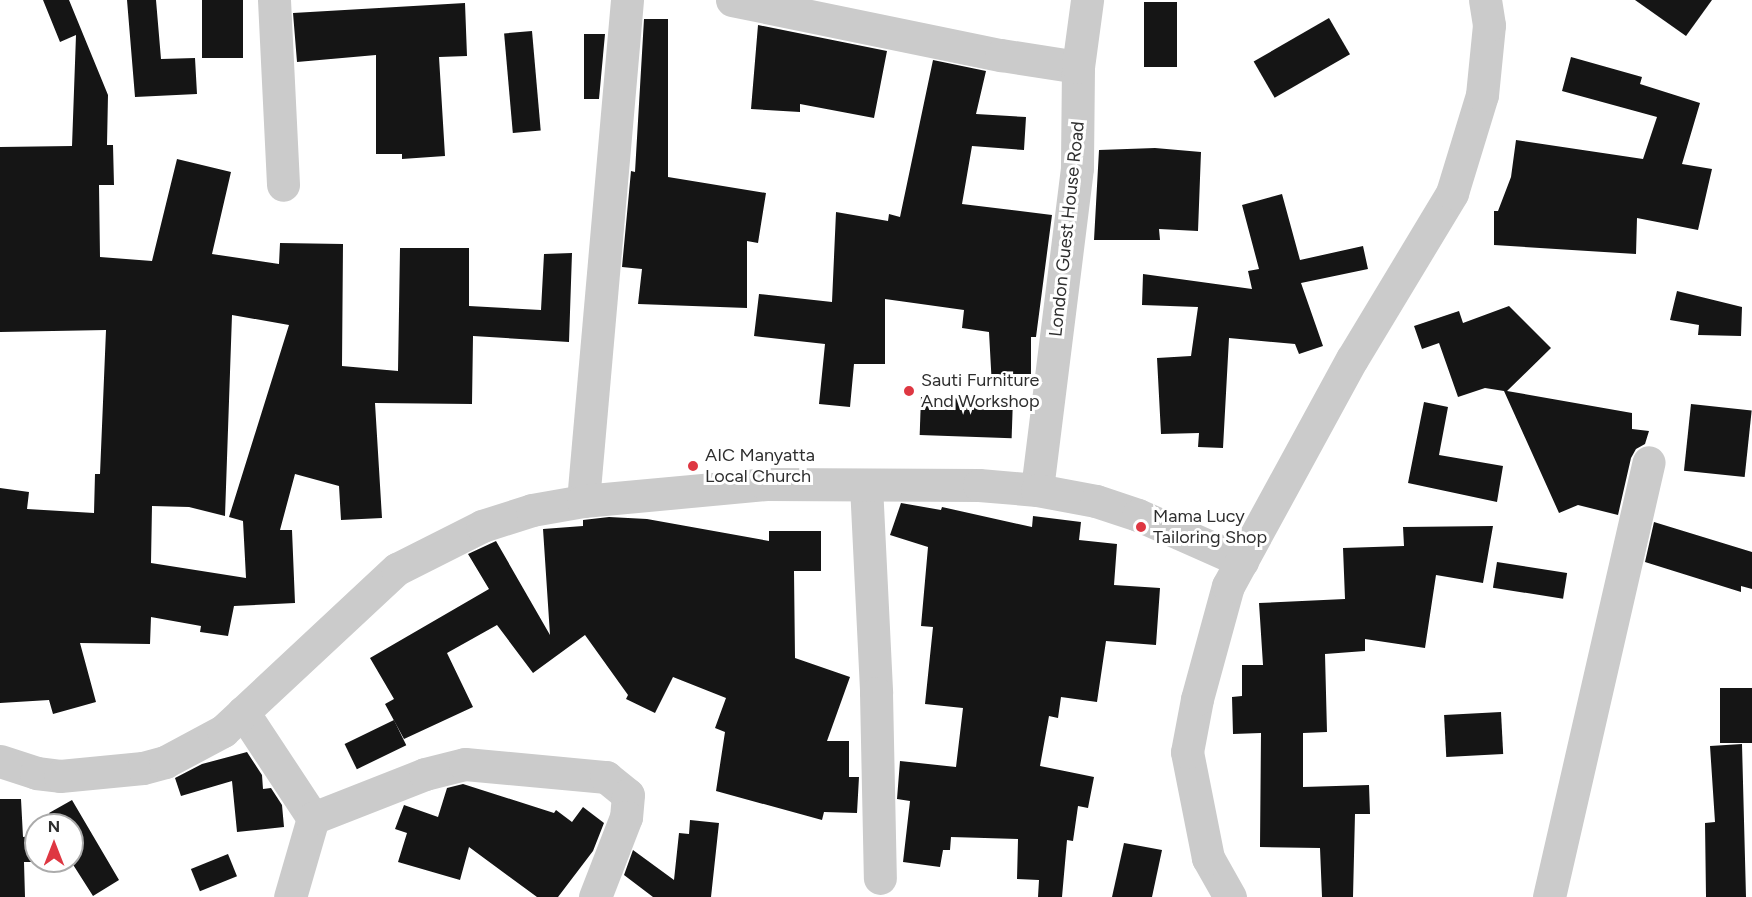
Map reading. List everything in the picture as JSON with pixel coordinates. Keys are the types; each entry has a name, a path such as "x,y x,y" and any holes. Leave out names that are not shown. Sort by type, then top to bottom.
{"street":[{"path":"274,0 283,185"},
{"path":"583,501 627,0"},
{"path":"732,0 1001,55 1078,67"},
{"name":"London Guest House Road","path":"1037,490 1077,168 1078,67 1087,0"},
{"path":"1230,897 1208,858 1187,752 1197,699 1228,586 1352,359 1452,193 1482,95 1489,24 1485,0"},
{"path":"1549,897 1649,462"},
{"path":"0,761 36,773 60,776 143,768 194,748 223,731 397,569 482,526 532,510 583,501 766,484 1037,490 1096,501 1138,515 1242,561"},
{"path":"866,485 876,693 880,878"},
{"path":"243,712 313,818 290,897"},
{"path":"313,818 426,774 465,764 606,777 628,795 626,817 595,897"}],"building":[{"path":"43,0 69,0 108,95 107,145 113,145 114,185 99,185 100,257 152,261 177,159 231,172 212,254 279,264 280,243 343,244 342,366 398,371 400,248 469,248 469,306 541,310 544,254 572,253 569,342 473,336 472,404 375,403 382,518 341,520 339,486 295,474 280,530 292,530 295,603 234,606 228,636 200,632 201,626 151,617 150,644 80,643 96,702 53,714 49,700 0,703 0,488 29,492 27,509 94,513 95,474 100,474 106,330 0,332 0,147 72,146 76,35 60,42","holes":["232,315 289,325 229,517 243,521 246,578 151,563 152,506 189,507 225,516"]},
{"path":"127,0 156,0 161,59 195,58 197,94 135,97"},
{"path":"202,0 243,0 243,58 202,58"},
{"path":"1635,0 1712,0 1686,36"},
{"path":"1144,2 1177,2 1177,67 1144,67"},
{"path":"465,3 467,56 439,57 445,156 402,159 402,154 376,154 376,55 297,62 293,13"},
{"path":"1329,18 1350,54 1275,98 1254,62"},
{"path":"644,19 668,19 668,177 766,193 758,243 747,241 747,308 638,304 642,269 622,267 631,171 635,172"},
{"path":"758,25 887,51 874,118 800,104 800,112 751,109"},
{"path":"532,31 541,131 513,133 504,33"},
{"path":"584,34 605,34 599,99 584,99"},
{"path":"1571,57 1642,77 1640,84 1700,103 1682,164 1712,169 1698,230 1637,218 1636,254 1494,245 1494,211 1498,211 1511,177 1516,140 1643,159 1657,117 1562,91"},
{"path":"933,60 986,71 976,114 1026,117 1024,150 972,146 962,204 1052,215 1036,337 1031,337 1031,385 992,387 989,332 962,328 964,310 885,299 885,364 854,364 850,407 819,404 825,344 754,336 759,294 832,302 836,212 888,221 889,214 900,217"},
{"path":"1155,148 1201,152 1198,231 1159,229 1160,240 1094,240 1099,150"},
{"path":"1282,194 1300,260 1363,246 1368,269 1301,283 1323,346 1299,354 1295,344 1229,338 1223,448 1198,447 1199,433 1161,434 1157,358 1191,356 1198,307 1142,305 1143,274 1252,289 1248,271 1259,269 1242,205"},
{"path":"1677,291 1742,307 1741,336 1698,335 1699,325 1670,320"},
{"path":"1509,306 1551,348 1507,391 1632,413 1632,429 1649,431 1645,444 1636,449 1631,458 1618,515 1578,505 1559,513 1504,391 1485,388 1458,397 1439,343 1422,349 1414,326 1459,311 1463,323"},
{"path":"921,397 1013,400 1012,438 920,435"},
{"path":"1424,402 1448,407 1439,455 1503,466 1497,502 1408,483"},
{"path":"1691,404 1752,410 1745,477 1684,471"},
{"path":"901,503 941,510 942,507 1032,527 1033,516 1081,522 1079,540 1117,544 1114,585 1160,588 1156,645 1106,641 1097,702 1061,697 1058,718 1049,716 1040,766 1094,777 1088,808 1078,806 1073,841 1067,840 1062,897 1038,897 1039,880 1017,879 1018,839 951,837 950,850 943,850 940,867 903,862 910,801 897,799 900,761 956,767 963,708 925,704 933,627 921,626 928,547 890,535"},
{"path":"609,517 647,519 769,541 769,531 821,531 821,571 794,571 795,658 850,677 827,741 849,741 849,777 859,777 857,813 824,812 822,820 716,791 725,732 715,728 726,698 673,677 655,713 626,699 628,695 585,635 533,673 497,625 447,653 473,707 404,739 385,704 394,699 370,658 489,589 468,554 496,541 550,635 543,529 583,526 583,520"},
{"path":"1654,522 1752,552 1752,589 1741,586 1741,592 1645,562"},
{"path":"1493,526 1483,583 1436,575 1425,648 1365,639 1365,651 1325,654 1327,732 1303,733 1303,787 1369,785 1370,814 1355,814 1353,897 1322,897 1320,848 1260,847 1261,733 1233,734 1232,697 1242,696 1242,665 1263,665 1259,603 1345,599 1343,548 1404,546 1403,527"},
{"path":"1497,562 1567,573 1563,599 1493,588"},
{"path":"1720,688 1752,688 1752,743 1720,743"},
{"path":"1501,712 1503,754 1446,757 1444,715"},
{"path":"394,720 406,745 357,769 345,744"},
{"path":"1742,744 1746,897 1706,897 1705,823 1715,822 1710,746"},
{"path":"247,752 262,775 263,789 271,788 282,805 284,827 237,832 232,781 181,796 175,778 202,764"},
{"path":"463,784 554,813 556,810 572,822 583,807 604,823 593,851 558,897 537,897 469,847 460,880 398,862 407,833 395,829 404,805 438,817 447,788"},
{"path":"0,799 21,799 25,897 0,897"},
{"path":"72,800 80,813 49,813"},
{"path":"84,820 119,880 93,896 78,873 84,873"},
{"path":"690,820 719,823 711,897 653,897 624,875 633,850 674,880 679,833 689,834"},
{"path":"1124,843 1162,850 1152,897 1112,897"},
{"path":"228,854 237,876 200,891 191,869"}],"place":[{"name":"Sauti Furniture And Workshop","path":"909,391"},
{"name":"AIC Manyatta Local Church","path":"693,466"},
{"name":"Mama Lucy Tailoring Shop","path":"1141,527"}]}
